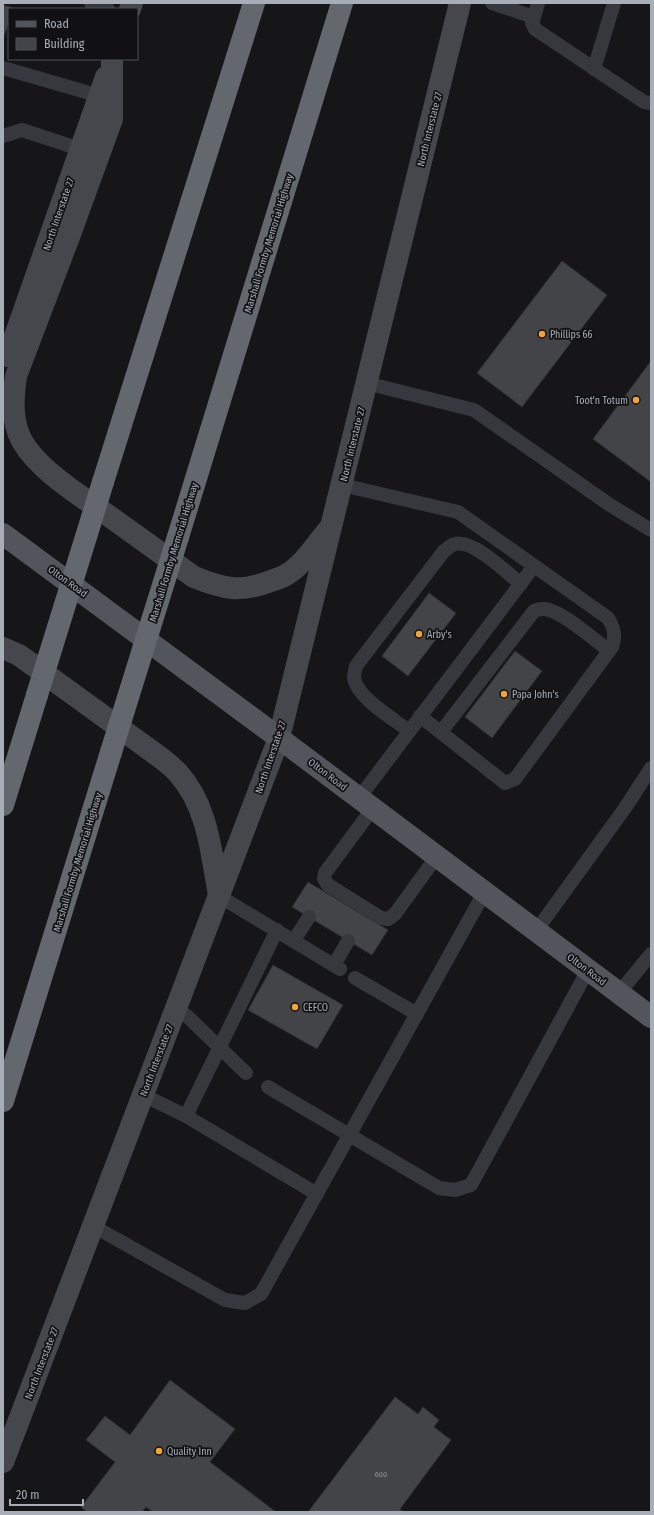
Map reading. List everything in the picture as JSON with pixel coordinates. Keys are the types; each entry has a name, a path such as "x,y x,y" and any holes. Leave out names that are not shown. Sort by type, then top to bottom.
{"highway":[{"path":"3,805 102,482 254,3"},
{"name":"Marshall Formby Memorial Highway","path":"3,1102 342,3"}],"main road":[{"name":"North Interstate 27","path":"3,1462 279,738 460,3"},
{"name":"North Interstate 27","path":"3,370 112,60"},
{"path":"112,60 112,119 16,376 13,398 15,420 22,441 34,457 63,484 194,577 216,586 235,589 259,585 286,575 305,559 331,526"},
{"name":"Olton Road","path":"3,534 279,738 651,1017"},
{"path":"3,648 19,655 161,758 178,773 194,795 207,826 219,896"}],"lane":[{"path":"91,3 105,8"},
{"path":"492,3 534,16"},
{"path":"538,3 532,23 535,29 644,102 651,103"},
{"path":"594,69 614,3"},
{"path":"3,68 100,96"},
{"path":"3,136 22,130 80,149"},
{"path":"366,384 474,410 610,504 651,530"},
{"path":"342,485 458,512 608,618 612,626 615,638 612,647 515,779 505,783 420,716"},
{"path":"409,731 364,697 354,678 356,666 444,551 454,544 466,544 477,549 520,584"},
{"path":"437,856 395,914 388,919 365,913 326,889 324,879 325,873 409,731 534,566"},
{"path":"441,732 534,611 543,608 562,616 609,650"},
{"path":"536,931 625,808 651,768"},
{"path":"93,1226 225,1300 246,1303 261,1294 484,892"},
{"path":"219,896 337,967 348,941"},
{"path":"294,940 309,917"},
{"path":"186,1116 277,930"},
{"path":"618,993 651,954"},
{"path":"268,1087 350,1134 439,1188 455,1190 471,1185 588,970"},
{"path":"355,978 416,1014"},
{"path":"176,1010 187,1016 246,1073"},
{"path":"143,1095 186,1116 317,1194"}],"building":[{"path":"3,5 13,8 8,8 8,24 3,40"},
{"name":"Phillips 66","path":"562,261 607,295 522,407 477,373"},
{"name":"Toot'n Totum","path":"651,361 651,482 593,439"},
{"name":"Arby's","path":"429,593 456,613 408,676 382,656"},
{"name":"Papa John's","path":"515,651 542,671 492,738 465,717"},
{"path":"308,882 388,930 372,955 292,907"},
{"name":"CEFCO","path":"273,965 343,1005 317,1049 248,1010"},
{"name":"Quality Inn","path":"170,1380 235,1429 210,1462 276,1512 153,1512 146,1507 142,1512 87,1512 81,1507 115,1462 86,1440 105,1416 130,1435"},
{"path":"395,1397 418,1414 423,1407 439,1420 434,1427 451,1440 400,1509 404,1512 308,1512"}],"place":[{"name":"Phillips 66","path":"542,334"},
{"name":"Toot'n Totum","path":"636,400"},
{"name":"Arby's","path":"419,634"},
{"name":"Papa John's","path":"504,694"},
{"name":"CEFCO","path":"295,1007"},
{"name":"Quality Inn","path":"159,1451"}]}
